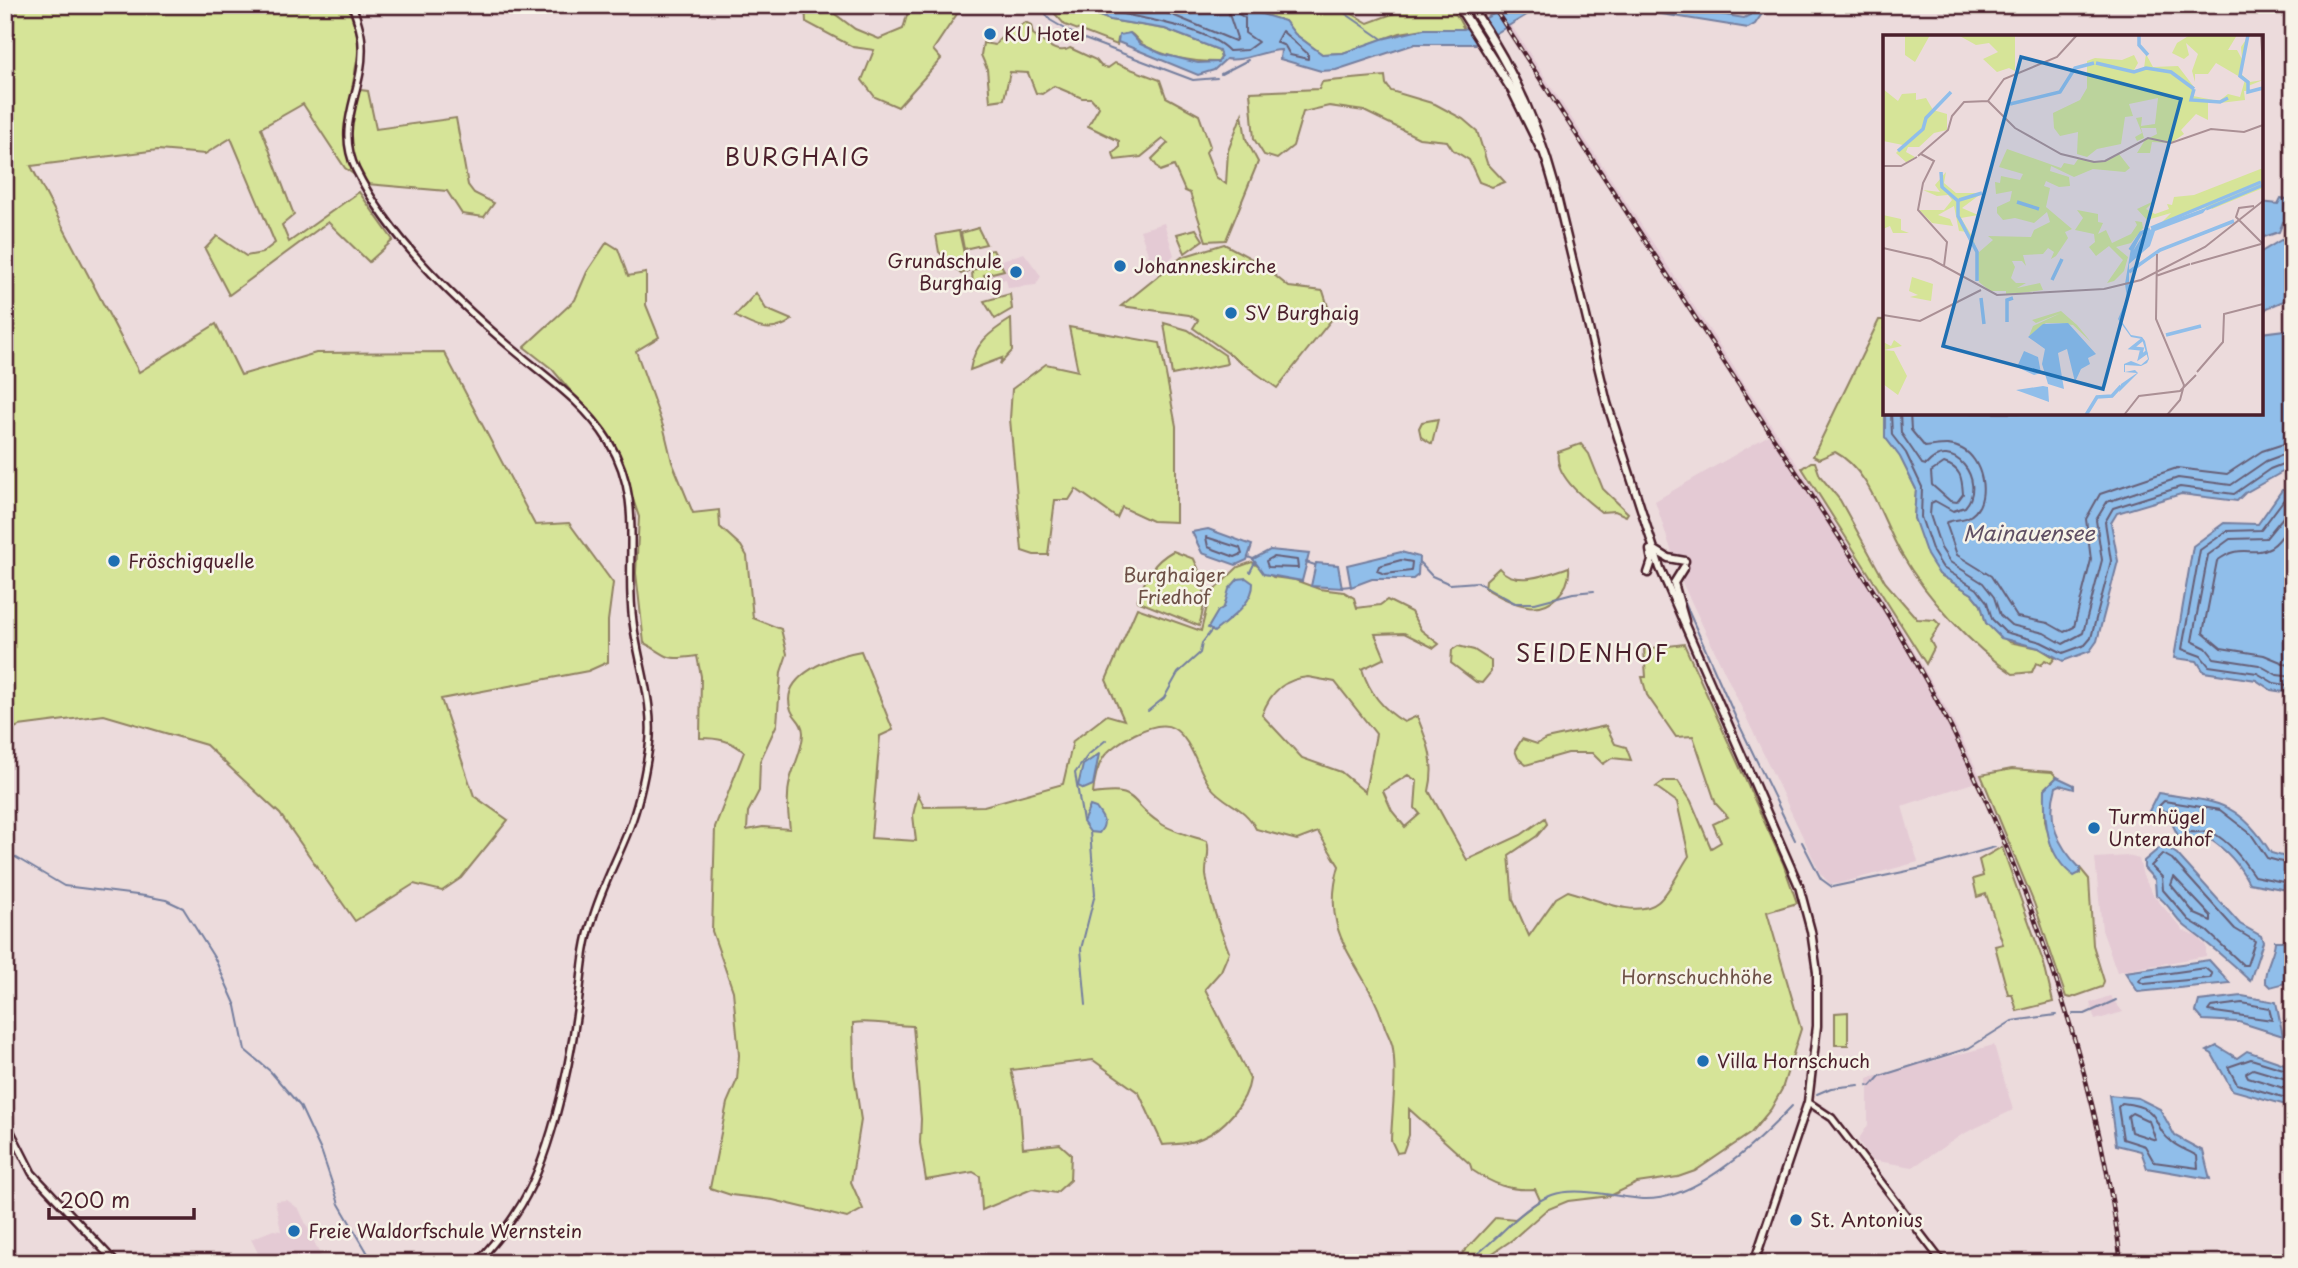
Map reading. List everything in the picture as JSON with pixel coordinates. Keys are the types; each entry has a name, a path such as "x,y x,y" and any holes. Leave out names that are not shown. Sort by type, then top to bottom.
{"highway":[{"path":"1458,5 1489,50 1548,162"},
{"path":"1470,5 1497,46 1531,111 1555,188"}],"main road":[{"path":"1555,188 1607,403 1654,550 1686,634 1799,886 1811,931 1816,972 1817,1026 1808,1102 1754,1263"},
{"path":"1648,573 1653,561 1651,541"},
{"path":"1654,550 1684,564 1677,574 1675,587 1686,634"}],"street":[{"path":"352,5 362,45 360,71 346,129 347,144 372,199 418,258 505,342 554,379 583,410 608,441 617,458 633,517 632,617 649,721 650,744 631,825 591,922 562,1087 537,1172 516,1213 477,1263"},
{"path":"1808,1102 1832,1118 1943,1263"},
{"path":"5,1120 32,1173 116,1263"}],"shaded area":[{"path":"1490,5 1498,5 1800,469 1901,628 1949,713 1982,780 1902,806 1918,862 1837,884 1830,884 1820,873 1681,580 1655,501 1769,435"},
{"path":"1164,223 1174,255 1162,267 1153,269 1140,230"},
{"name":"Grundschule Burghaig","path":"1024,253 1041,276 1036,285 1008,288 1006,279 987,284 984,275 1004,270 1002,260"},
{"path":"2128,856 2139,859 2143,876 2154,896 2183,930 2196,936 2206,946 2206,956 2117,972 2102,930 2095,858"},
{"path":"2110,996 2123,1012 2095,1020 2090,1003"},
{"path":"1994,1045 2013,1110 1963,1134 1913,1167 1871,1160 1858,1140 1868,1125 1868,1078"},
{"name":"Freie Waldorfschule Wernstein","path":"287,1200 299,1209 324,1263 263,1263 251,1239 273,1230 281,1231 275,1201"}],"green space":[{"path":"5,5 348,5 360,44 352,89 368,91 376,129 456,118 468,185 474,193 494,203 484,217 462,214 447,191 367,184 345,168 303,104 261,128 294,215 282,225 289,242 359,192 393,240 369,262 328,222 229,295 205,249 217,236 246,256 262,253 275,243 231,138 205,154 158,150 31,166 139,372 216,324 241,375 316,353 444,352 535,525 569,523 613,583 608,621 608,662 588,671 441,699 474,796 508,820 461,878 442,891 414,884 355,921 280,814 206,745 104,715 19,726 5,732"},
{"path":"805,5 823,5 855,29 879,39 903,29 910,5 952,5 959,11 933,50 941,59 898,107 875,97 862,80 874,50 853,47 806,22"},
{"path":"1047,5 1070,5 1110,20 1165,29 1219,50 1221,58 1218,62 1208,62 1169,55 1142,44 1130,33 1118,39 1117,45 1065,25"},
{"path":"1231,5 1337,5 1368,23 1411,7 1451,5 1464,29 1424,29 1400,33 1343,53 1322,54 1295,34 1285,21"},
{"path":"1025,22 1031,25 1033,34 1055,49 1070,48 1096,60 1101,66 1108,68 1115,63 1160,80 1166,97 1199,115 1210,146 1206,152 1216,177 1226,184 1228,151 1242,114 1246,139 1258,162 1226,240 1206,241 1190,193 1185,191 1174,166 1160,171 1152,159 1168,143 1163,139 1141,157 1115,160 1113,153 1119,148 1119,141 1088,126 1099,107 1091,98 1082,98 1054,86 1042,94 1036,93 1028,73 1010,72 1004,99 990,101 987,69 981,55 983,43 995,45 1007,29 1015,29"},
{"path":"1385,76 1391,91 1435,104 1463,119 1477,131 1487,163 1505,182 1492,187 1479,182 1469,160 1453,150 1447,141 1419,138 1364,111 1329,106 1303,112 1293,146 1277,159 1264,155 1254,139 1250,92 1319,89 1322,82"},
{"path":"978,228 986,244 964,249 961,233"},
{"path":"1196,229 1203,240 1185,253 1177,234"},
{"path":"959,231 968,271 961,274 939,252 936,235"},
{"name":"Hornschuchhöhe","path":"607,242 618,249 628,276 646,273 646,305 659,337 636,351 664,429 672,462 693,513 719,510 720,527 741,546 747,556 753,618 781,629 787,654 781,672 777,724 760,761 759,791 748,812 747,830 763,827 790,829 789,786 803,733 802,726 791,710 789,698 801,677 824,662 861,651 893,730 880,736 871,838 916,841 913,815 918,794 924,807 984,806 1063,784 1073,741 1107,715 1124,720 1106,680 1137,608 1201,631 1210,594 1238,567 1252,562 1273,577 1295,580 1319,589 1344,592 1354,598 1357,608 1380,605 1387,600 1411,612 1421,630 1439,644 1434,648 1404,633 1375,634 1385,658 1362,669 1368,685 1383,706 1404,722 1417,716 1431,762 1429,791 1467,860 1521,835 1545,818 1547,824 1537,836 1509,855 1513,900 1529,936 1556,898 1568,891 1614,906 1638,909 1649,907 1662,898 1689,856 1677,802 1656,787 1664,781 1678,781 1691,801 1711,848 1721,842 1713,824 1728,817 1716,804 1693,736 1676,737 1647,695 1642,677 1646,677 1644,649 1684,644 1783,863 1797,903 1767,912 1801,1029 1782,1089 1771,1109 1751,1133 1695,1171 1678,1177 1637,1183 1610,1196 1568,1201 1546,1210 1512,1240 1478,1263 1446,1263 1458,1258 1496,1217 1515,1219 1540,1200 1535,1189 1509,1188 1472,1170 1470,1164 1409,1109 1409,1135 1403,1152 1397,1153 1391,1140 1394,1083 1392,1046 1375,1002 1339,931 1334,913 1334,891 1339,866 1318,832 1297,840 1256,829 1246,815 1210,786 1185,739 1173,728 1156,726 1135,734 1108,752 1097,771 1093,794 1126,794 1165,826 1207,841 1208,885 1229,952 1221,971 1205,989 1250,1079 1244,1097 1233,1114 1210,1134 1197,1140 1163,1145 1139,1093 1093,1060 1011,1070 1020,1108 1023,1148 1060,1144 1071,1154 1070,1180 1056,1193 1032,1189 982,1210 980,1176 973,1172 926,1180 920,1143 921,1119 913,1026 853,1023 854,1075 861,1120 851,1182 863,1209 847,1218 773,1200 731,1195 710,1188 727,1103 737,1080 739,1055 733,991 712,931 715,827 744,752 724,740 700,738 701,676 697,656 672,658 644,643 636,573 639,517 613,441 552,369 524,347 575,300 587,272","holes":["1299,678 1335,682 1376,734 1365,792 1341,772 1302,758 1262,715 1279,688","1408,775 1417,781 1415,808 1420,814 1405,827 1392,811 1383,791"]},
{"path":"1224,244 1258,262 1289,287 1323,291 1332,319 1277,388 1193,328 1198,320 1189,315 1121,306 1182,257"},
{"path":"993,250 1004,270 984,275 987,284 973,290 972,270 988,266 985,251"},
{"path":"756,293 766,309 792,320 778,327 764,328 735,316"},
{"path":"1010,294 1012,309 995,319 984,301"},
{"path":"1011,319 1012,351 1000,364 1002,358 970,370 979,346"},
{"path":"1879,320 1883,320 1885,437 1900,456 1916,489 1914,518 1939,574 1972,594 1981,605 1986,623 2009,642 2039,648 2055,658 2051,663 2045,660 2041,665 2036,663 2032,672 2013,674 1997,663 1951,620 1923,587 1901,553 1874,497 1857,471 1835,452 1819,459 1813,456"},
{"path":"1164,323 1188,330 1225,355 1227,364 1172,375"},
{"path":"1069,327 1160,343 1176,426 1176,522 1152,521 1122,507 1117,518 1076,489 1069,500 1055,500 1048,555 1034,555 1022,551 1010,419 1012,389 1046,364 1078,371"},
{"path":"1438,419 1432,444 1421,437 1419,428 1422,422"},
{"path":"1581,444 1589,454 1603,489 1628,513 1626,516 1615,511 1601,512 1579,494 1561,470 1558,452"},
{"path":"1815,462 1820,476 1840,500 1885,582 1917,619 1935,620 1940,625 1930,640 1934,648 1926,664 1802,468"},
{"name":"Burghaiger Friedhof","path":"1173,551 1194,559 1201,576 1204,600 1199,626 1137,601 1154,566"},
{"path":"1569,567 1567,583 1563,590 1544,605 1527,606 1516,603 1485,588 1486,580 1499,568 1514,577 1532,578"},
{"path":"1458,646 1474,650 1491,661 1491,672 1482,683 1476,682 1451,663 1452,650"},
{"path":"1606,726 1615,744 1626,747 1631,760 1612,758 1603,764 1592,753 1568,753 1526,765 1518,758 1515,750 1522,739 1537,744 1546,739"},
{"path":"2012,769 2052,772 2057,777 2045,789 2045,821 2053,851 2080,873 2080,868 2089,879 2093,945 2104,981 2102,987 2071,998 2066,997 2034,903 1981,775"},
{"path":"2002,847 2044,964 2053,1002 2017,1011 2012,994 2008,994 1995,946 2003,944 1986,894 1977,897 1973,879 1983,876 1979,860"},
{"path":"1848,1012 1848,1045 1835,1045 1835,1013"}],"water":[{"path":"1070,5 1231,5 1285,21 1295,34 1322,54 1343,53 1382,39 1424,29 1464,29 1511,5 1549,5 1535,10 1478,44 1415,44 1336,70 1321,71 1280,59 1281,50 1226,59 1214,70 1198,75 1118,42 1119,35 1130,33 1140,44 1162,54 1198,63 1218,62 1221,58 1219,50 1165,29 1110,20"},
{"path":"1606,5 1665,5 1744,18 1759,5 1768,5 1755,24 1748,28"},
{"path":"2281,198 2293,200 2293,225 2283,222 2279,232 2263,237 2263,202 2278,204"},
{"path":"2281,240 2293,242 2293,297 2267,308 2263,313 2263,251"},
{"name":"Mainauensee","path":"2293,329 2293,466 2245,493 2237,501 2181,494 2117,513 2111,523 2118,561 2097,641 2090,651 2063,661 2039,648 2001,638 1986,623 1981,605 1972,594 1939,574 1927,555 1914,518 1916,489 1900,457 1885,437 1885,415 2263,415 2263,333"},
{"path":"2282,490 2293,490 2293,692 2290,693 2271,690 2256,680 2204,672 2197,661 2174,658 2193,546 2224,523 2258,524"},
{"path":"1208,529 1252,545 1247,560 1236,565 1202,553 1192,532"},
{"path":"1270,550 1309,554 1302,581 1264,574 1253,559"},
{"path":"1401,552 1419,557 1418,575 1413,579 1372,579 1351,587 1347,565"},
{"path":"1316,563 1338,565 1342,588 1311,586"},
{"path":"1246,578 1253,583 1245,604 1214,632 1208,628 1218,611 1224,607 1229,589 1238,579"},
{"path":"1099,754 1093,785 1084,789 1078,786 1083,765"},
{"path":"2057,777 2074,785 2074,789 2060,785 2056,787 2052,810 2060,841 2080,868 2080,873 2074,876 2065,868 2052,848 2046,825 2045,789"},
{"path":"2158,793 2210,802 2235,813 2259,835 2271,853 2293,859 2293,891 2249,883 2232,858 2208,838 2191,842 2178,836 2170,819 2154,817 2149,811"},
{"path":"1090,806 1096,808 1104,820 1099,833 1090,832 1083,822"},
{"path":"2163,845 2177,854 2240,924 2261,936 2263,942 2250,981 2182,923 2156,895 2155,880 2144,868 2144,861"},
{"path":"2275,941 2293,941 2293,981 2270,987 2265,982 2265,977"},
{"path":"2209,960 2230,983 2138,992 2125,972"},
{"path":"2242,996 2276,1002 2283,1036 2239,1022 2203,1020 2196,1012 2199,1001"},
{"path":"2217,1046 2237,1058 2247,1051 2293,1067 2293,1107 2232,1090 2212,1054 2207,1051"},
{"path":"2109,1095 2138,1098 2160,1109 2175,1136 2203,1151 2210,1179 2147,1168 2141,1151 2116,1145"}],"waterway":[{"path":"1040,5 1050,20 1079,37 1193,80 1217,78"},
{"path":"1333,5 1381,38"},
{"path":"1221,74 1248,60"},
{"path":"1248,557 1253,559"},
{"path":"1250,572 1255,562"},
{"path":"1306,562 1315,565"},
{"path":"1420,563 1432,576 1450,584 1477,582 1515,603 1535,603 1573,593 1594,591"},
{"path":"1341,587 1351,586"},
{"path":"1680,592 1735,716 1795,840"},
{"path":"1148,711 1164,698 1178,673 1200,653 1202,643 1212,630"},
{"path":"1083,821 1075,773 1088,755 1106,740"},
{"path":"1086,1005 1081,949 1095,894 1090,832"},
{"path":"1802,842 1821,879 1832,887 1922,868 1995,847"},
{"path":"5,851 64,886 145,896 166,900 183,908 215,959 236,1006 245,1050 270,1071 300,1106 322,1153 339,1204 370,1257"},
{"path":"2073,1014 2085,1014 2116,1000"},
{"path":"1867,1085 1871,1086 1880,1076 1969,1048 2012,1021 2056,1015"},
{"path":"1817,1094 1831,1088 1859,1085"},
{"path":"1464,1263 1529,1208 1552,1195 1584,1192 1642,1199 1683,1191 1744,1152 1792,1106"}],"railway":[{"path":"1492,5 1861,571 1928,684 1962,749 2024,890 2075,1040 2110,1190 2121,1263"}],"place":[{"name":"KU Hotel","path":"990,34"},
{"name":"Johanneskirche","path":"1120,266"},
{"name":"Grundschule Burghaig","path":"1016,272"},
{"name":"SV Burghaig","path":"1231,313"},
{"name":"Fröschigquelle","path":"114,561"},
{"name":"Turmhügel Unterauhof","path":"2094,828"},
{"name":"Villa Hornschuch","path":"1703,1061"},
{"name":"St. Antonius","path":"1796,1220"},
{"name":"Freie Waldorfschule Wernstein","path":"294,1231"}],"district":[{"name":"BURGHAIG","path":"798,158"},
{"name":"SEIDENHOF","path":"1593,654"}]}
